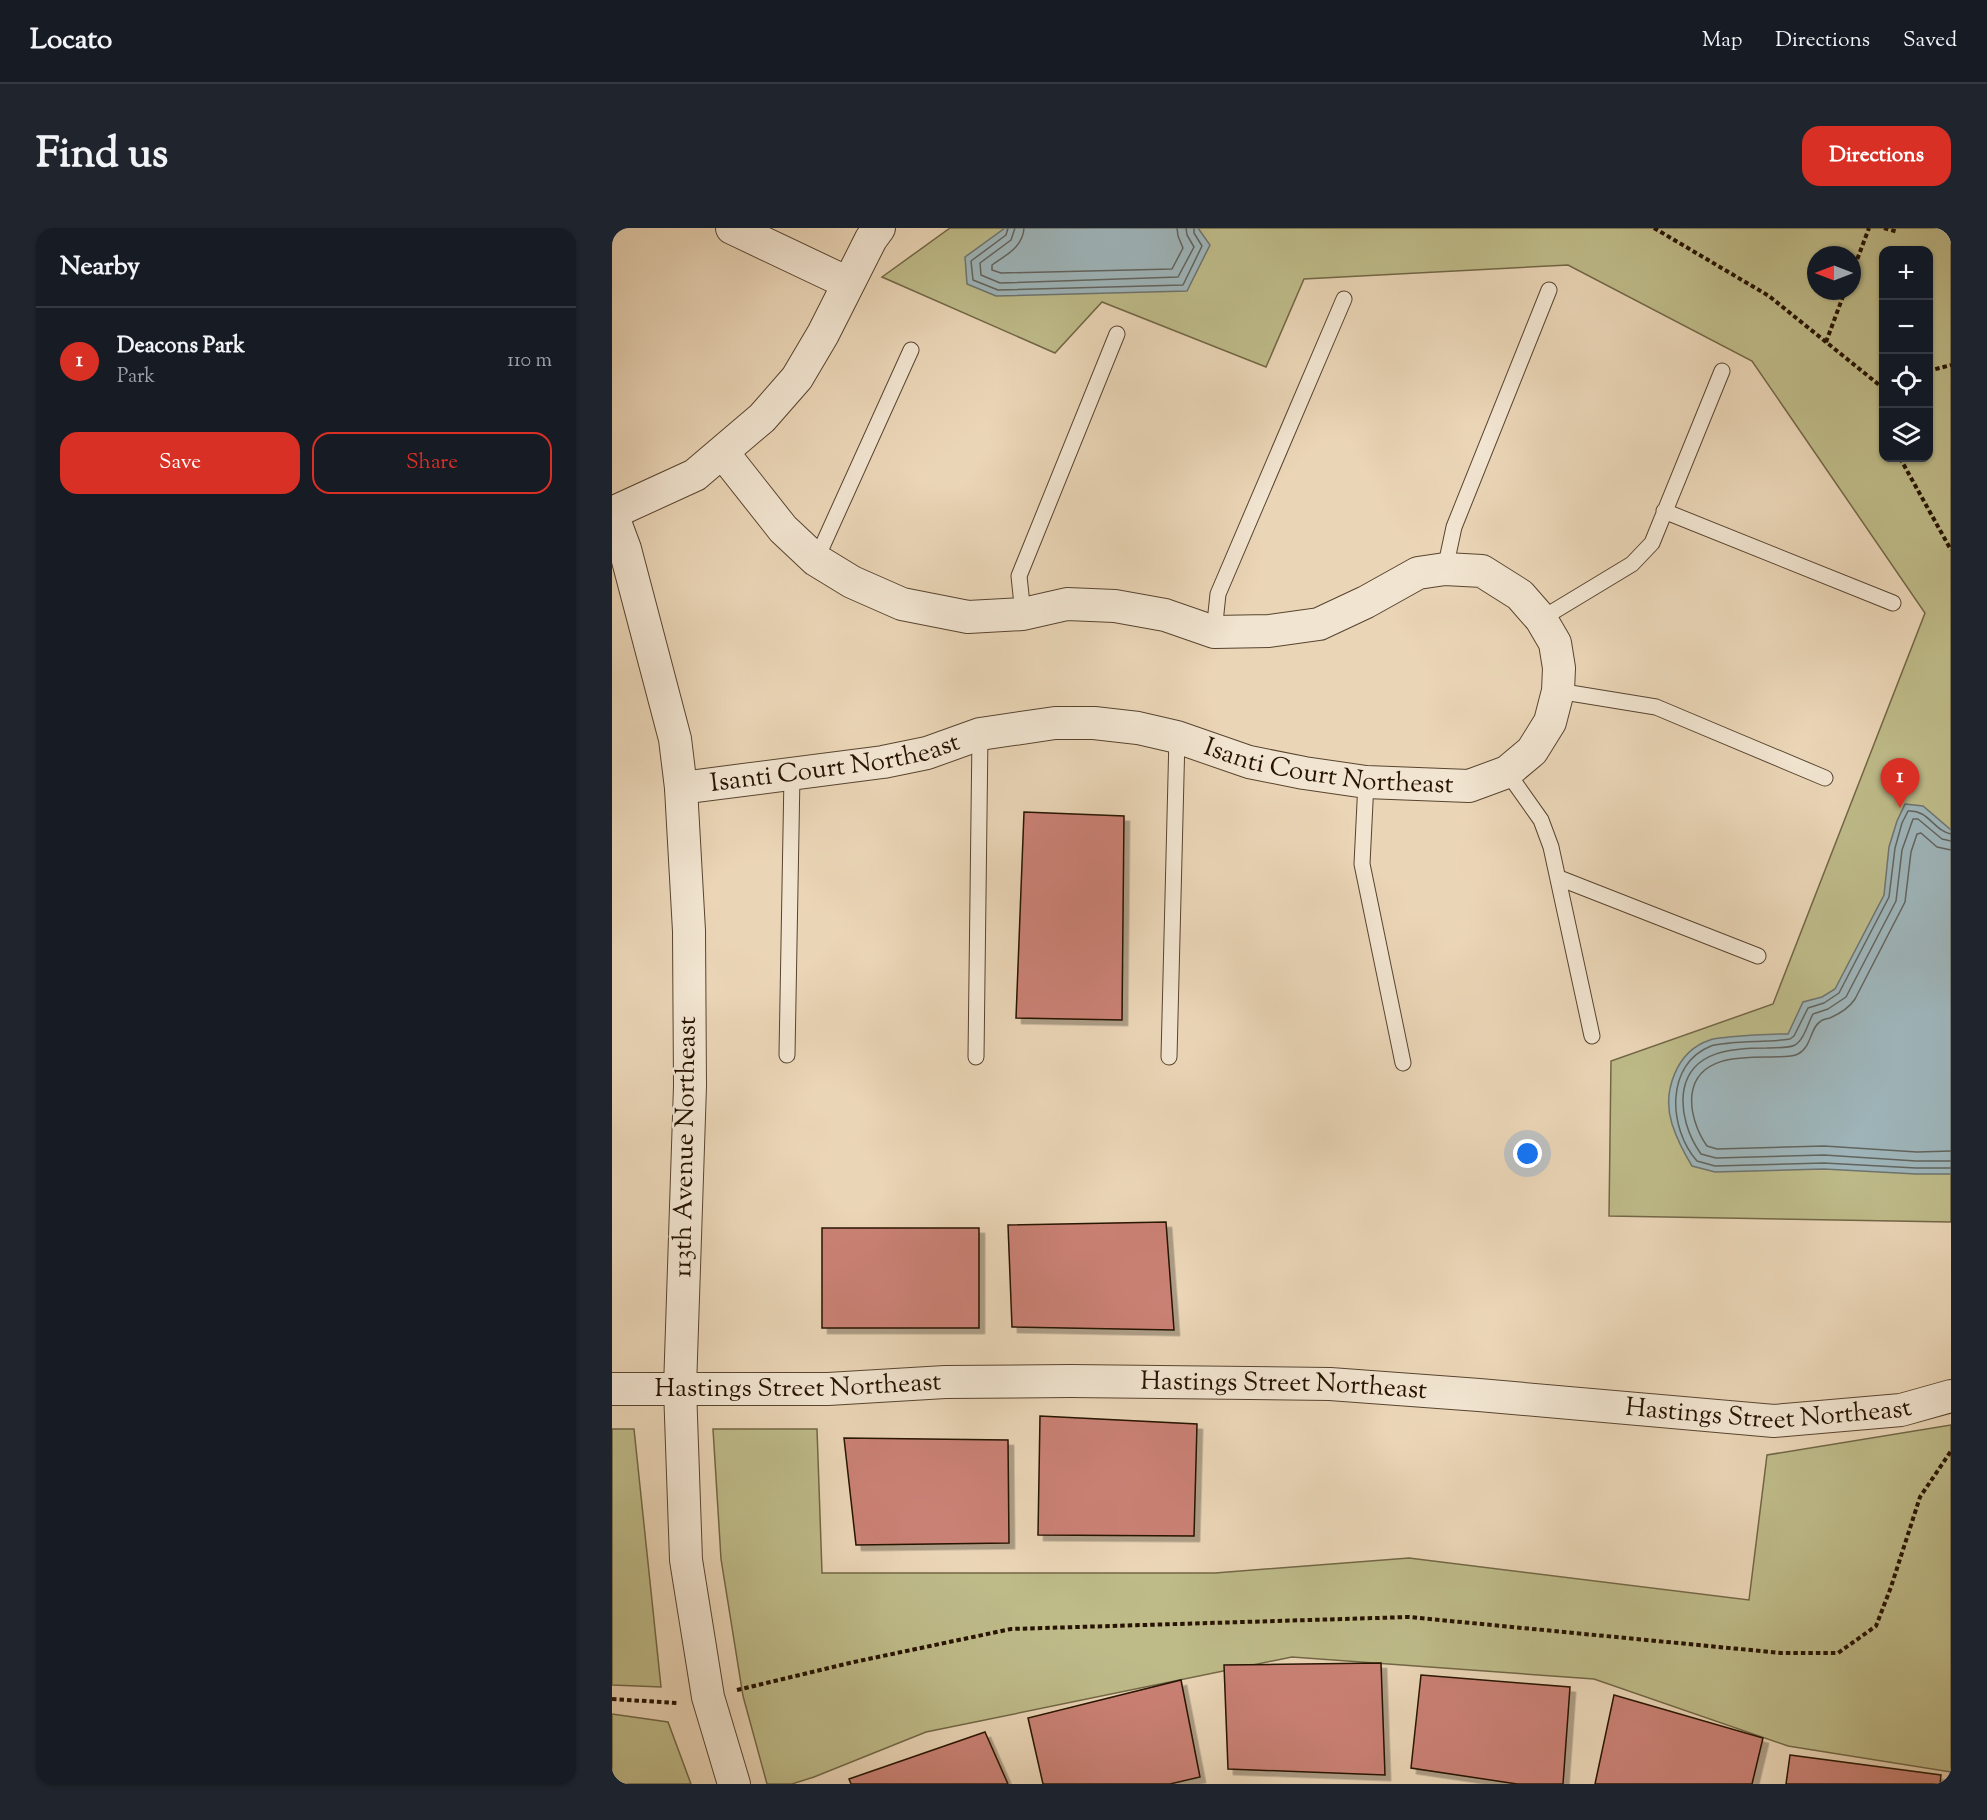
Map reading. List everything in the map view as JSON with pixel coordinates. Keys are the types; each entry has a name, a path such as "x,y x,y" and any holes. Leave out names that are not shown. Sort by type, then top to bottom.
{"street":[{"path":"732,228 848,283"},
{"path":"612,513 695,475 762,418 798,378 871,239 879,228"},
{"name":"Isanti Court Northeast","path":"681,788 883,762 927,753 980,734 1055,723 1094,723 1138,728 1176,737 1249,762 1304,773 1366,782 1469,786 1507,772 1532,752 1550,722 1558,690 1559,668 1555,643 1541,619 1520,595 1482,571 1445,569 1418,573 1366,602 1319,624 1269,631 1214,632 1165,615 1115,606 1067,604 1023,614 968,617 902,604 852,582 816,560 783,530 723,453"},
{"name":"113th Avenue Northeast","path":"612,513 625,549 675,739 681,788 689,931 690,1086 680,1388 686,1560 708,1697 734,1784"},
{"name":"Hastings Street Northeast","path":"612,1389 828,1389 945,1382 1071,1380 1330,1384 1774,1421 1901,1410 1951,1396"}],"lane":[{"path":"1445,569 1454,526 1549,290"},
{"path":"1214,632 1218,594 1344,299"},
{"path":"1023,614 1019,576 1116,334"},
{"path":"816,560 911,350"},
{"path":"1541,619 1632,564 1653,543 1722,370"},
{"path":"1664,511 1893,603"},
{"path":"1558,690 1656,707 1825,778"},
{"path":"976,1057 980,734"},
{"path":"1169,1057 1176,737"},
{"path":"1507,772 1541,820 1551,846 1592,1036"},
{"path":"787,1055 792,775"},
{"path":"1366,782 1362,864 1403,1063"},
{"path":"1559,878 1758,956"}],"path":[{"path":"1654,228 1769,296 1879,385"},
{"path":"1861,249 1869,228"},
{"path":"1884,228 1898,232"},
{"path":"1826,342 1842,300"},
{"path":"1933,370 1951,365"},
{"path":"1902,462 1951,550"},
{"path":"737,1690 854,1662 1011,1629 1409,1617 1781,1653 1838,1653 1876,1626 1920,1497 1951,1451"}],"shaded area":[{"path":"950,228 1951,228 1951,1222 1609,1216 1611,1061 1773,1004 1925,613 1752,361 1568,265 1304,279 1266,367 1102,302 1055,353 882,277"},
{"path":"1951,1425 1951,1772 1788,1746 1594,1679 1292,1657 926,1732 814,1777 792,1784 767,1784 743,1696 721,1559 713,1429 817,1429 822,1573 1215,1573 1409,1558 1749,1600 1767,1455"},
{"path":"612,1429 634,1429 661,1687 612,1685"},
{"path":"612,1714 668,1722 691,1784 612,1784"}],"water":[{"path":"1005,228 1198,228 1210,245 1187,291 996,296 967,284 965,257"},
{"path":"1905,804 1923,806 1951,830 1951,1174 1824,1169 1715,1172 1692,1166 1676,1135 1669,1112 1671,1086 1680,1063 1698,1045 1712,1039 1788,1034 1803,1002 1822,997 1835,989 1884,895 1889,847"}],"building":[{"path":"1024,812 1124,816 1122,1020 1016,1018"},
{"path":"1166,1222 1174,1330 1012,1327 1008,1225"},
{"path":"822,1228 979,1228 979,1328 822,1328"},
{"path":"1040,1416 1197,1424 1194,1536 1038,1535"},
{"path":"844,1438 1008,1440 1009,1543 856,1545"},
{"path":"1381,1663 1385,1775 1228,1769 1224,1665"},
{"path":"1421,1675 1570,1687 1563,1784 1517,1784 1411,1768"},
{"path":"1181,1680 1200,1777 1170,1784 1043,1784 1028,1718"},
{"path":"1614,1695 1763,1738 1752,1784 1595,1784"},
{"path":"985,1732 1008,1784 851,1784 849,1779"},
{"path":"1790,1755 1941,1775 1940,1784 1786,1784"}],"place":[{"name":"Deacons Park","path":"1900,808"}]}
